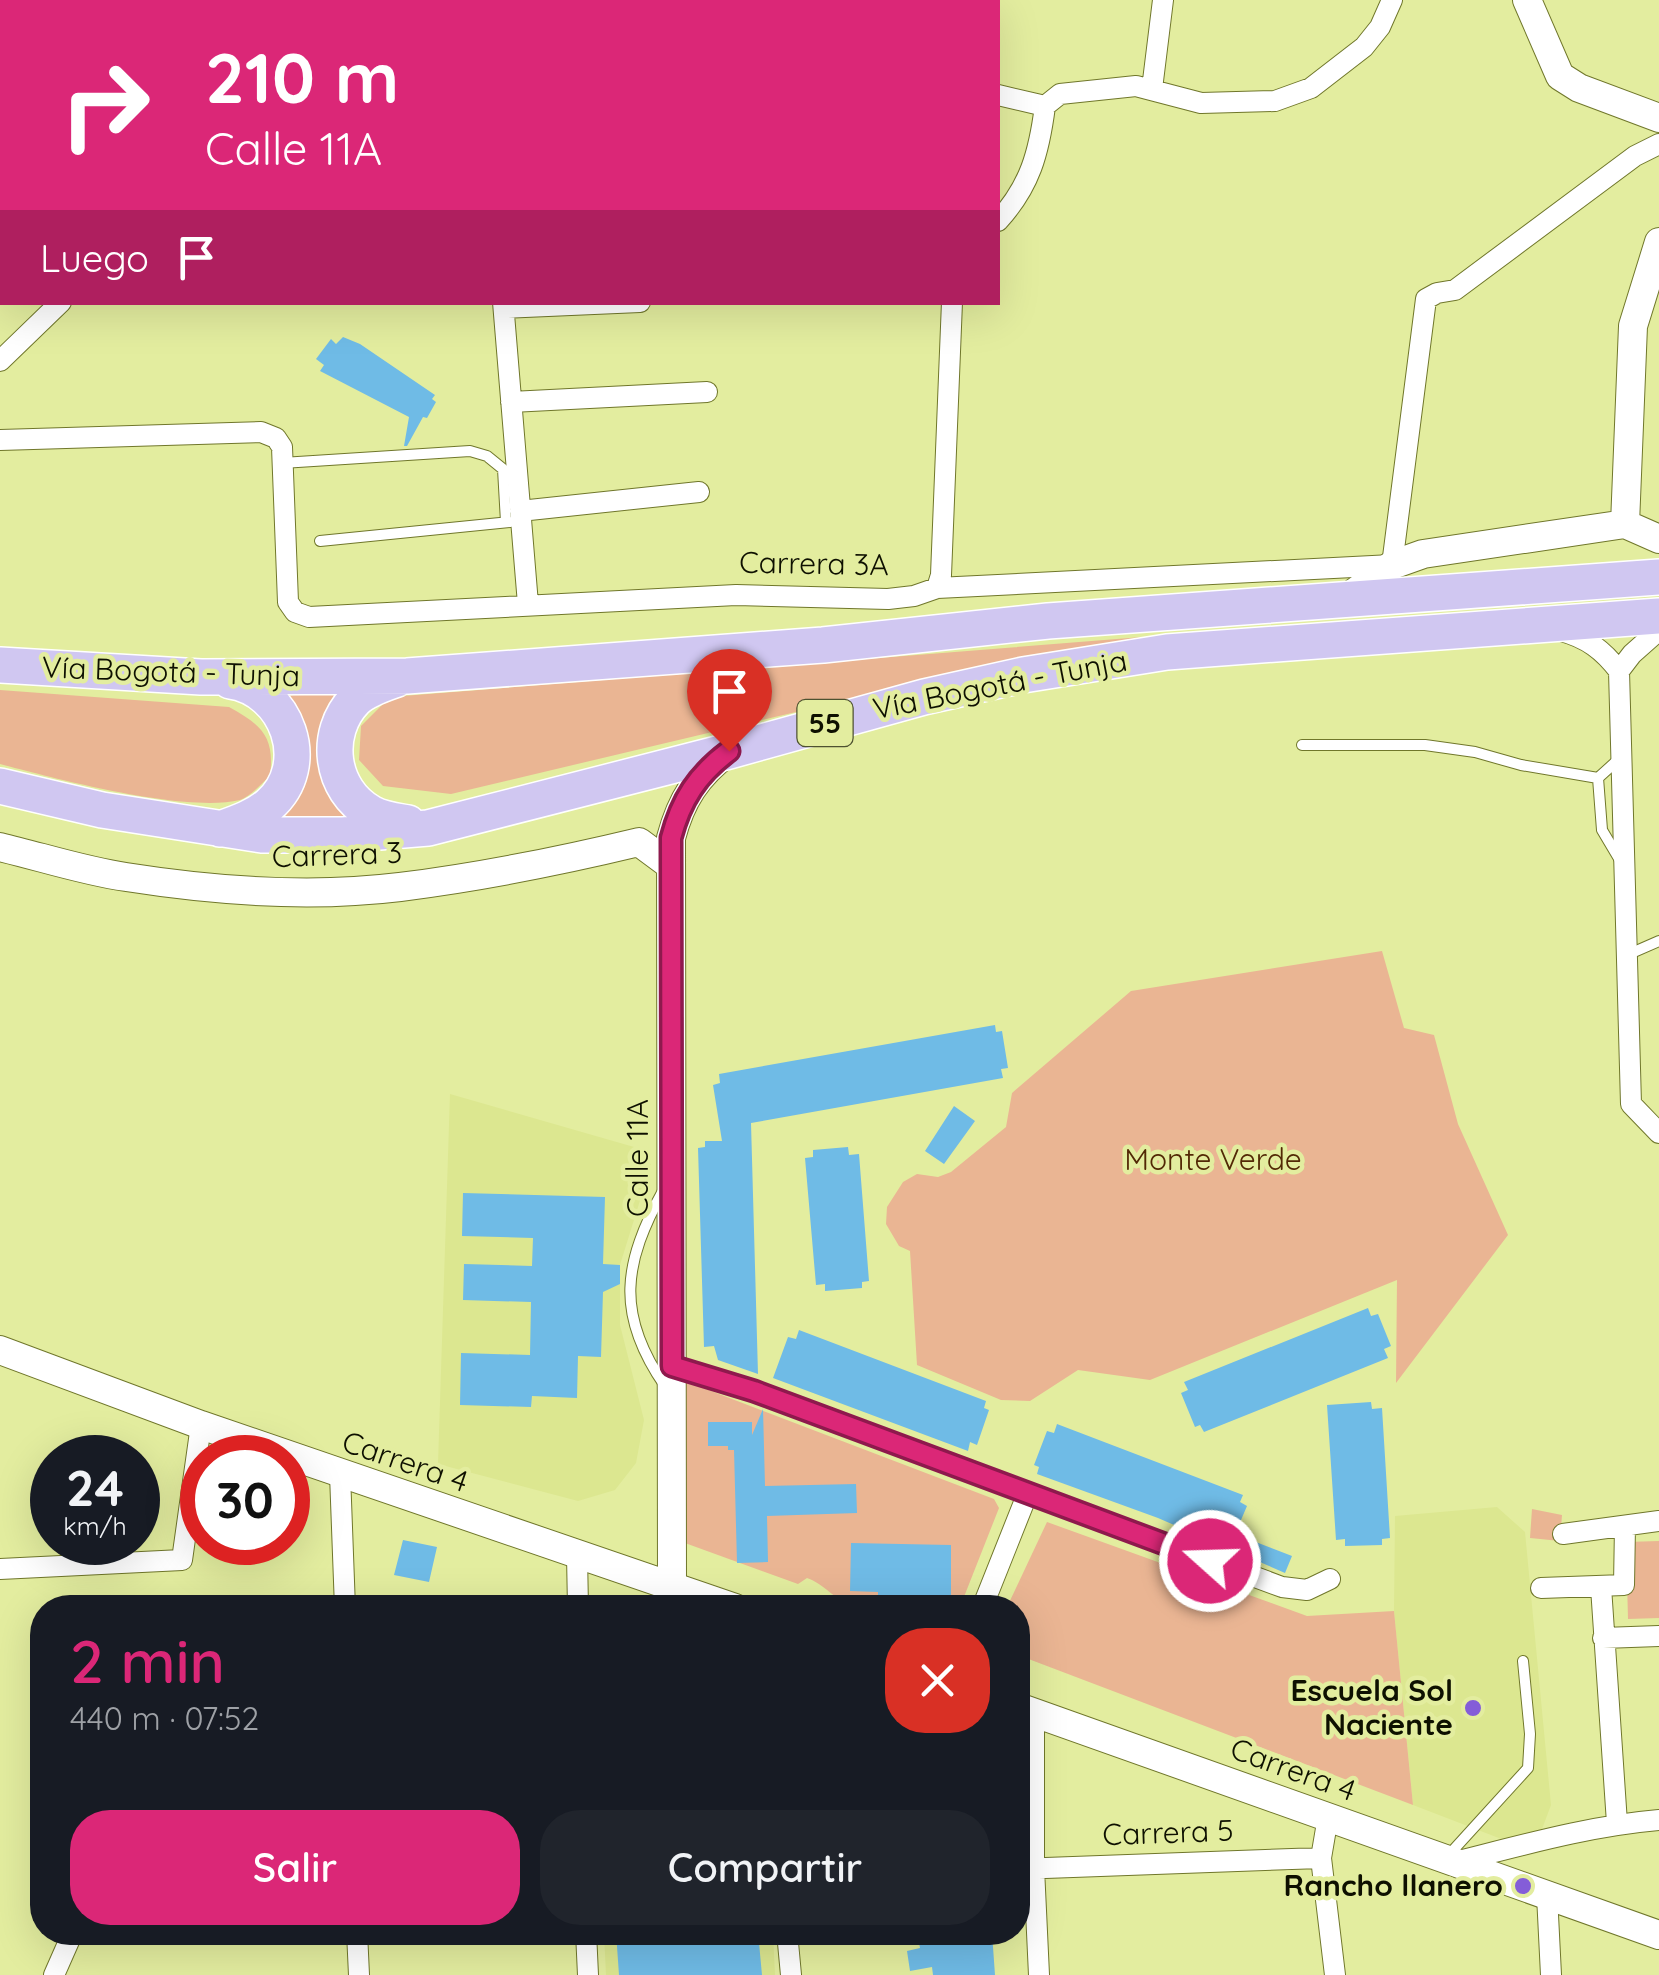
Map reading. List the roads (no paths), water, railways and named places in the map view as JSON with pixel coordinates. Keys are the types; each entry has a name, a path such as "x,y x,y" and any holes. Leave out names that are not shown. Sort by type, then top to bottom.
{"highway":[{"name":"Vía Bogotá - Tunja","path":"0,665 201,677 407,676 823,646 1048,621 1659,577"},
{"name":"Vía Bogotá - Tunja","path":"0,786 102,810 262,835 343,835 428,828 729,751 924,696 1023,675 1149,655 1659,616"},
{"path":"407,676 380,684 357,698 340,720 334,746 337,773 351,797 372,814 428,828"},
{"path":"201,677 242,683 264,694 281,713 291,736 292,761 285,784 270,804 249,818 219,829"}],"street":[{"path":"1152,88 1162,0"},
{"path":"1000,219 1032,173 1045,106 1060,94 1136,86 1201,103 1275,101 1311,88 1364,48 1392,0"},
{"path":"1527,0 1560,76 1579,88 1659,118"},
{"path":"1000,95 1045,106"},
{"path":"1392,565 1424,303 1429,296 1454,290 1635,156 1659,144"},
{"path":"1659,242 1633,326 1625,524 1659,539"},
{"path":"33,305 36,324"},
{"path":"0,360 57,305"},
{"path":"504,305 516,518 528,604"},
{"path":"937,588 941,574 952,305"},
{"path":"511,402 706,392"},
{"path":"0,440 261,432 276,438 282,447 282,463"},
{"name":"Carrera 3A","path":"282,463 288,602 295,612 309,617 769,594 888,599 937,588 1392,565"},
{"path":"516,518 699,492"},
{"name":"Carrera 3A","path":"1344,600 1392,565 1422,554 1625,524"},
{"path":"1541,626 1583,637 1605,652 1619,672 1631,1104 1659,1133"},
{"path":"1619,672 1640,645 1659,630"},
{"name":"Calle 11A","path":"672,1586 672,1366 666,1174 671,838 690,788 707,767 729,751"},
{"name":"Carrera 3","path":"0,847 124,877 298,892 398,888 567,859 639,842 670,864"},
{"name":"Carrera 4","path":"0,1352 340,1474 698,1595"},
{"path":"672,1366 754,1391 1027,1495 1249,1567 1282,1587 1306,1590 1330,1579"},
{"path":"0,1569 182,1560 200,1425"},
{"path":"340,1474 345,1595"},
{"path":"987,1595 1027,1495"},
{"path":"1562,1534 1659,1520"},
{"path":"1542,1588 1624,1585 1625,1526"},
{"path":"576,1555 578,1595"},
{"path":"1601,1587 1616,1824"},
{"path":"1603,1638 1659,1636"},
{"name":"Carrera 4","path":"1030,1711 1659,1935"},
{"path":"1328,1817 1321,1858 1334,1975"},
{"path":"1450,1861 1616,1824 1659,1820"},
{"name":"Carrera 5","path":"1030,1868 1321,1858"},
{"path":"1547,1894 1550,1975"},
{"path":"1030,1901 1039,1975"},
{"path":"54,1975 67,1945"},
{"path":"358,1945 359,1975"},
{"path":"587,1945 588,1975"},
{"path":"788,1945 790,1975"}],"lane":[{"path":"282,463 470,451 496,460 504,469 516,518 320,540"},
{"path":"1302,745 1425,745 1598,778 1620,759"},
{"path":"1598,778 1602,830 1608,846 1622,863"},
{"path":"1626,956 1659,941"},
{"path":"666,1174 635,1254 630,1285 632,1319 640,1347 672,1396"},
{"path":"1450,1861 1528,1768 1530,1734 1523,1661"}],"place":[{"name":"Escuela Sol Naciente","path":"1473,1708"},
{"name":"Rancho llanero","path":"1523,1886"}],"park label":[{"name":"Monte Verde","path":"1213,1160"}]}
